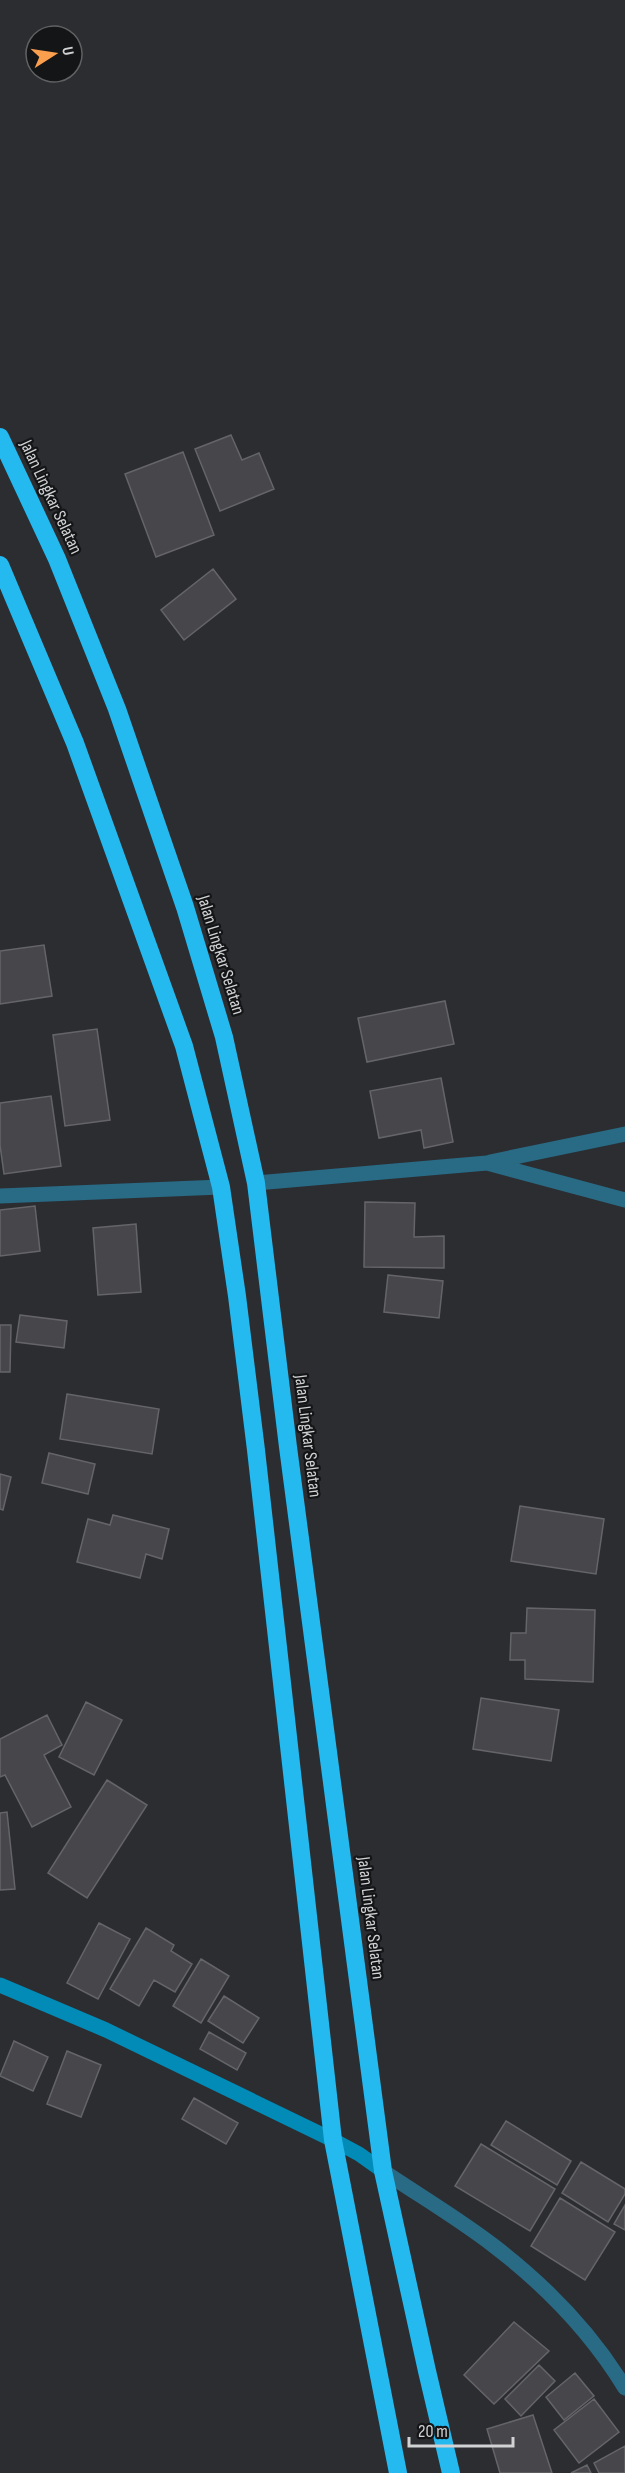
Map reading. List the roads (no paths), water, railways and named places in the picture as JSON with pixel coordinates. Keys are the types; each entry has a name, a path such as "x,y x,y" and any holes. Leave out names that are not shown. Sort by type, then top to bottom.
{"highway":[{"name":"Jalan Lingkar Selatan","path":"0,437 62,569 117,709 185,907 224,1037 256,1183 288,1447 383,2171 451,2473"},
{"path":"0,565 75,743 184,1046 221,1187 256,1450 333,2140 398,2473"},
{"path":"256,1450 288,1447"}],"street":[{"path":"256,1183 487,1163 625,1134"},
{"path":"487,1163 625,1200"},
{"path":"0,1196 221,1187"},
{"path":"0,1985 106,2030 359,2154 495,2247 553,2298 592,2342 625,2388"}]}
